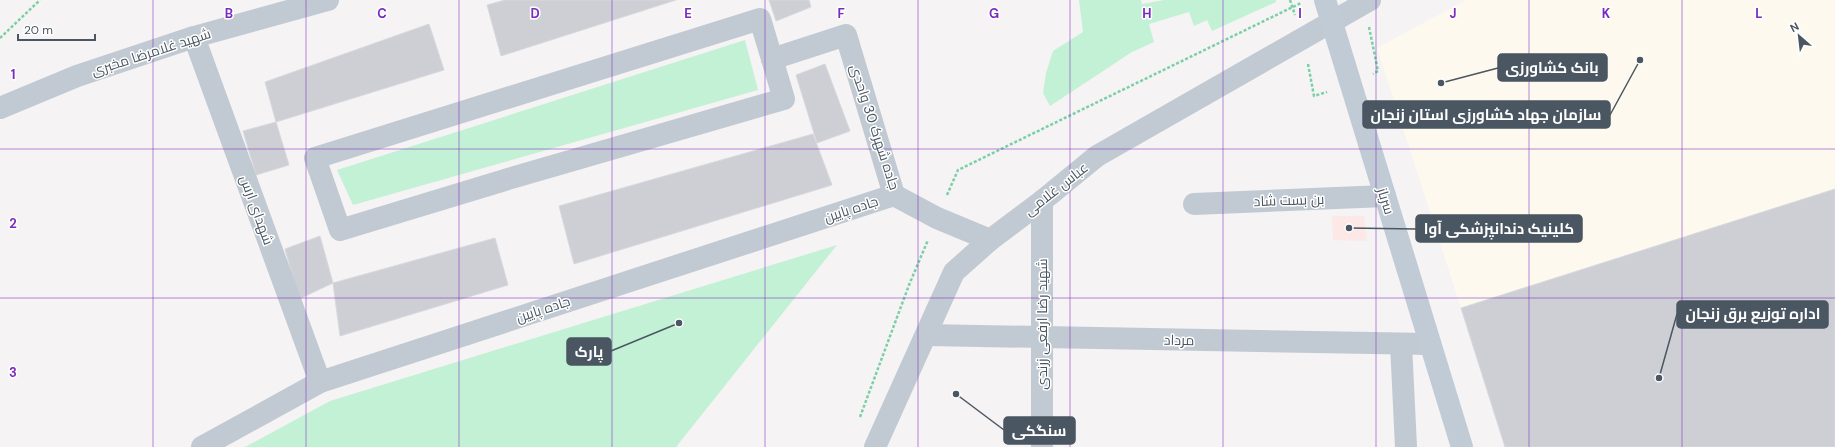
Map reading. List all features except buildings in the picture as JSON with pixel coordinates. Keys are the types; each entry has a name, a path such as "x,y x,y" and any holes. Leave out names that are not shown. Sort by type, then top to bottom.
{"main road":[{"name":"سرباز","path":"1325,0 1462,447"}],"street":[{"name":"شهید غلامرضا مخبری","path":"0,108 77,76 194,38 328,0"},
{"name":"عباس غلامی","path":"875,447 927,335 954,272 990,240 1042,201 1097,156 1370,0"},
{"path":"760,19 772,59 784,99 508,179 340,230 315,158 760,19"},
{"name":"جاده شهرک 30 واحدی","path":"772,59 846,34 894,194 937,218 990,240"},
{"name":"شهدای ارس","path":"194,38 320,382"},
{"name":"جاده پایین","path":"202,447 320,382 894,194"},
{"name":"بن بست شاد","path":"1194,204 1385,196"},
{"name":"شهید رضا ارفعی زرندی","path":"1042,201 1042,447"},
{"name":"مرداد","path":"927,335 1430,344"},
{"path":"1401,344 1406,447"}],"path":[{"path":"0,38 40,0"},
{"path":"1290,0 1292,8 1305,0"}],"shaded area":[{"path":"1466,0 1835,0 1835,189 1461,308 1377,48"},
{"path":"1332,216 1364,216 1367,241 1333,240"}],"green space":[{"path":"1079,0 1141,0 1142,4 1164,0 1276,0 1276,2 1212,31 1207,20 1194,26 1189,12 1149,24 1154,42 1132,52 1050,106 1043,93 1046,73 1053,51 1083,32"},
{"path":"745,40 758,90 353,205 337,170"},
{"path":"837,245 676,447 245,447 330,401"}],"place":[{"name":"سازمان جهاد کشاورزی استان زنجان","path":"1640,60"},
{"name":"بانک کشاورزی","path":"1441,83"},
{"name":"کلینیک دندانپزشکی آوا","path":"1349,228"},
{"name":"پارک","path":"679,323"},
{"name":"اداره توزیع برق زنجان","path":"1659,378"},
{"name":"سنگکی","path":"956,394"}]}
